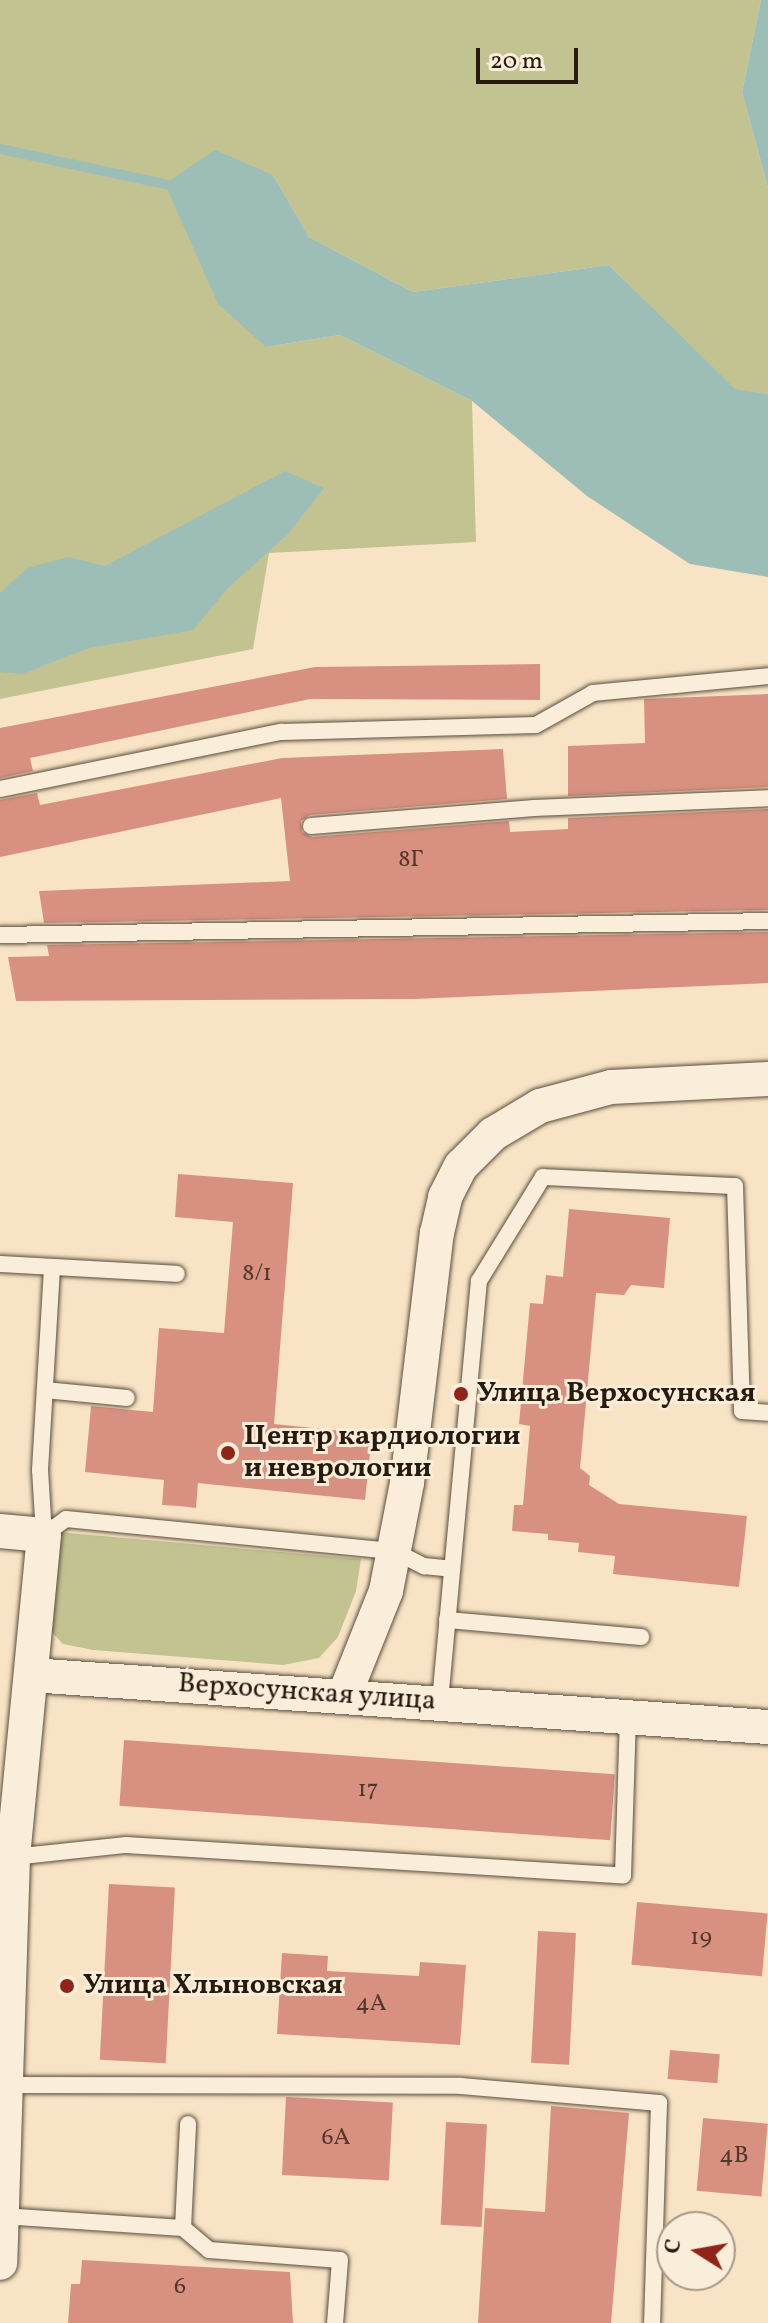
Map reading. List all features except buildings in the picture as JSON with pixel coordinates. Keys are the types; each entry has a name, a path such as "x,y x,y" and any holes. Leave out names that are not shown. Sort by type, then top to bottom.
{"street":[{"path":"344,1696 375,1625 394,1551 407,1483 437,1233 445,1197 461,1166 493,1134 540,1106 611,1087 768,1079"},
{"path":"0,1531 44,1535 13,1857 5,2000 0,2263"},
{"name":"Верхосунская улица","path":"31,1675 440,1701 768,1727"}],"lane":[{"path":"0,789 281,732 536,725 593,693 768,676"},
{"path":"311,826 534,808 768,798"},
{"path":"0,935 768,921"},
{"path":"440,1701 479,1281 543,1177 735,1186 742,1411 768,1413"},
{"path":"0,1264 177,1274"},
{"path":"44,1535 40,1470 52,1267"},
{"path":"45,1390 127,1398"},
{"path":"44,1535 66,1519 394,1551 424,1566 451,1569"},
{"path":"447,1620 641,1637"},
{"path":"13,1857 126,1845 623,1875 628,1716"},
{"path":"5,2064 461,2086 659,2103 652,2323"},
{"path":"183,2228 188,2124"},
{"path":"2,2216 183,2228 209,2250 340,2260 335,2323"}],"shaded area":[{"path":"0,0 761,0 742,92 768,188 768,394 735,390 609,265 413,292 309,237 273,175 266,347 340,335 472,401 476,542 269,553 253,649 0,699"},
{"path":"57,1532 361,1559 356,1591 338,1637 319,1658 283,1665 93,1650 63,1644 51,1631"}],"water":[{"path":"761,0 768,0 768,188 742,92"},
{"path":"215,150 273,175 309,237 413,292 609,265 735,389 768,394 768,577 690,564 587,496 472,401 340,335 266,347 218,304 165,184"},
{"path":"285,471 324,488 288,534 228,588 193,630 89,648 22,674 0,672 0,593 27,568 69,557 105,566"}],"waterway":[{"path":"0,149 165,184"}],"place":[{"name":"Улица Верхосунская","path":"461,1394"},
{"name":"Центр кардиологии и неврологии","path":"228,1453"},
{"name":"Улица Хлыновская","path":"67,1986"}]}
